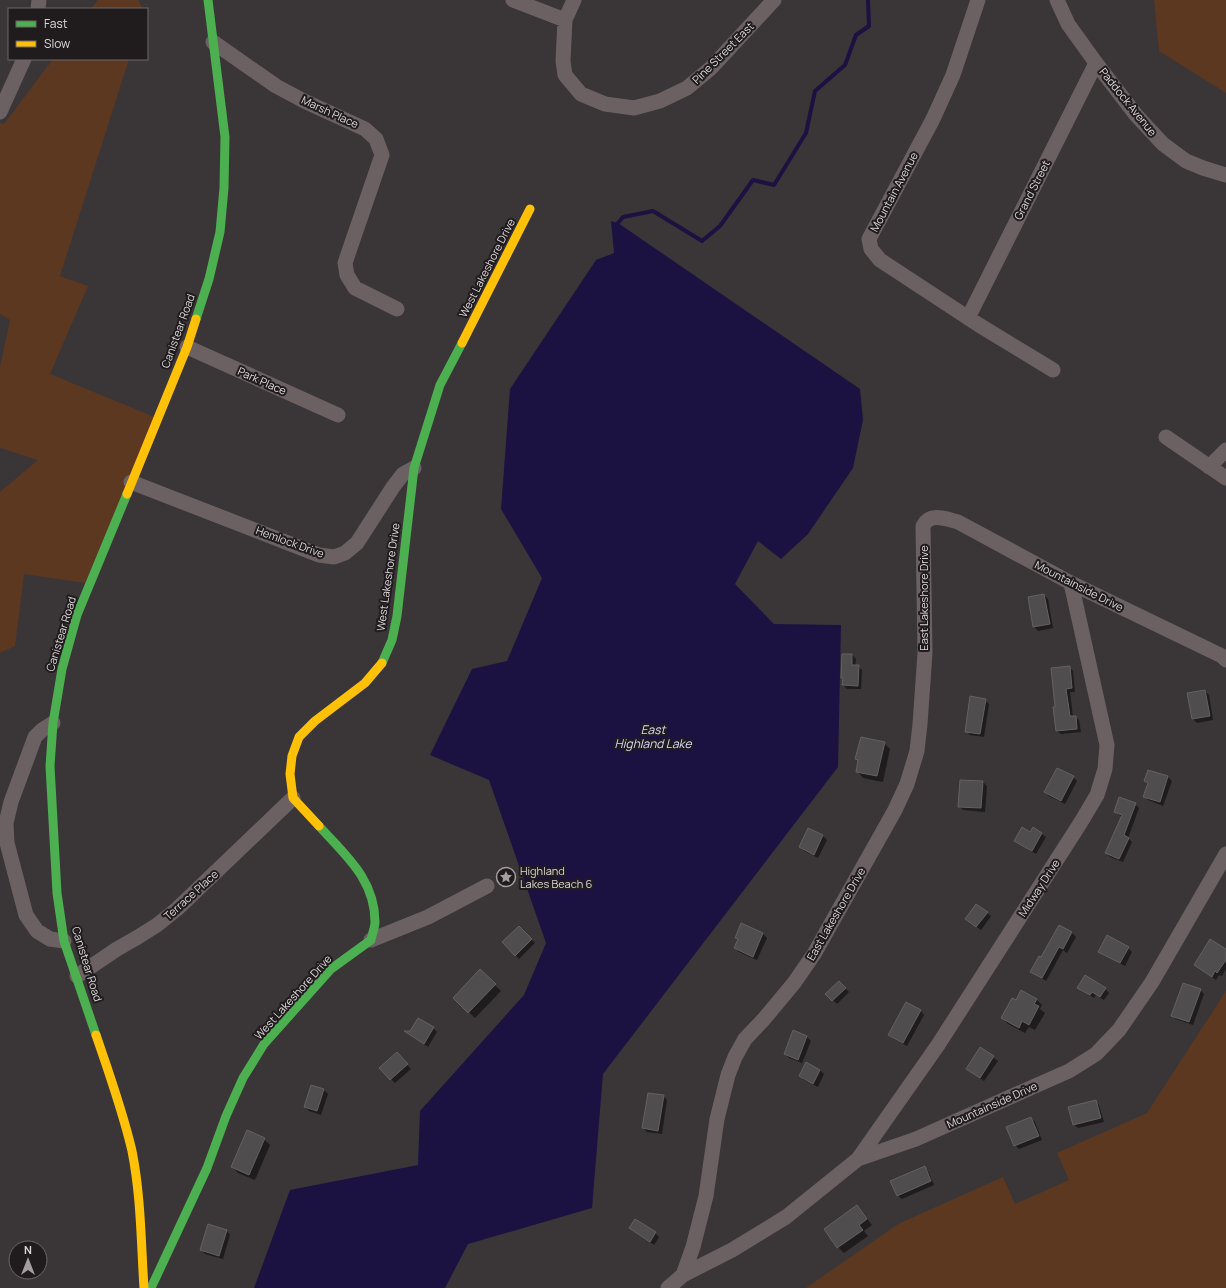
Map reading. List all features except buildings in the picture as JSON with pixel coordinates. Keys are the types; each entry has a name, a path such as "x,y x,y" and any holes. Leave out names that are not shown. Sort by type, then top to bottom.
{"street":[{"name":"Canistear Road","path":"144,1288 138,1190 132,1152 121,1108 64,941 57,893 50,766 53,723 62,669 77,614 186,347 209,279 220,232 224,188 225,137 208,0"},
{"path":"513,0 565,20 574,0"},
{"name":"Pine Street East","path":"565,20 563,61 565,75 581,94 605,104 634,108 660,101 687,88 711,68 774,0"},
{"name":"Mountain Avenue","path":"978,0 950,83 933,119 869,239 871,248 880,260 968,318 1053,370"},
{"name":"Paddock Avenue","path":"1057,0 1068,24 1096,63 1136,114 1163,144 1186,161 1226,175"},
{"name":"Marsh Place","path":"213,42 276,86 365,128 376,139 382,155 345,262 347,275 355,288 397,309"},
{"path":"0,112 24,60"},
{"name":"Grand Street","path":"968,318 1096,63"},
{"name":"West Lakeshore Drive","path":"293,798 290,774 292,756 299,737 315,721 365,683 384,660 392,640 397,616 414,468 440,385 530,209"},
{"name":"Park Place","path":"186,347 338,415"},
{"path":"1166,437 1226,478"},
{"path":"1209,466 1226,450"},
{"name":"Hemlock Drive","path":"132,482 319,555 334,557 345,553 357,543 393,487 403,474 414,468"},
{"name":"Mountainside Drive","path":"931,518 941,518 958,522 1071,584 1222,656 1226,660"},
{"name":"East Lakeshore Drive","path":"668,1288 683,1274 693,1247 706,1196 717,1119 728,1075 735,1057 745,1039 794,983 814,954 895,810 907,784 916,751 920,724 925,654 923,526 926,521 931,518"},
{"name":"Midway Drive","path":"858,1159 938,1045 1097,795 1105,769 1107,745 1071,584"},
{"path":"53,723 42,730 36,737 11,802 6,824 6,837 26,915 37,931 50,939 64,941"},
{"path":"293,798 359,870 366,883 373,902 375,923 371,940"},
{"name":"Terrace Place","path":"77,976 116,949 151,929 177,909 293,798"},
{"name":"Mountainside Drive","path":"683,1274 732,1250 786,1217 858,1159 916,1139 1069,1070 1096,1054 1119,1030 1152,982 1226,854"},
{"path":"371,940 428,916 487,886"},
{"name":"West Lakeshore Drive","path":"151,1288 207,1168 234,1097 243,1078 264,1044 331,969 371,940"}],"shaded area":[{"path":"98,0 138,0 142,8 92,8"},
{"path":"1154,0 1226,0 1226,93 1159,51"},
{"path":"52,60 129,60 60,276 88,286 50,374 157,418 85,583 24,574 15,646 0,653 0,492 38,460 0,448 0,367 10,320 0,314 0,123 4,124"},
{"path":"1226,991 1226,1288 806,1288 898,1224 1003,1177 1015,1204 1069,1180 1057,1153 1147,1113"}],"water":[{"name":"East Highland Lake","path":"611,221 618,223 860,389 863,420 853,468 808,534 781,559 758,541 735,584 774,624 841,625 838,767 603,1074 592,1208 468,1244 445,1288 254,1288 290,1190 418,1165 420,1111 524,995 546,943 489,780 430,755 472,669 507,661 542,578 501,509 510,389 596,260 614,253"}],"waterway":[{"path":"618,223 623,217 653,211 702,241 720,226 753,180 774,185 806,133 815,91 845,65 856,35 869,26 868,0"}],"traffic: fast":[{"path":"196,319 209,279 220,232 224,188 225,137 208,0"},
{"path":"382,663 392,640 397,616 414,468 440,385 462,343"},
{"path":"96,1035 64,941 57,893 50,766 53,723 62,669 77,615 127,494"},
{"path":"151,1288 207,1168 226,1116 243,1078 264,1044 331,969 371,940 375,922 374,907 370,893 357,869 319,826"}],"traffic: slow":[{"path":"462,343 530,209"},
{"path":"127,494 187,347 196,319"},
{"path":"319,826 293,798 290,774 292,756 299,737 315,721 365,683 382,663"},
{"path":"96,1035 111,1078 132,1151 139,1202 144,1288"}],"place":[{"name":"Highland Lakes Beach 6","path":"506,877"}]}
